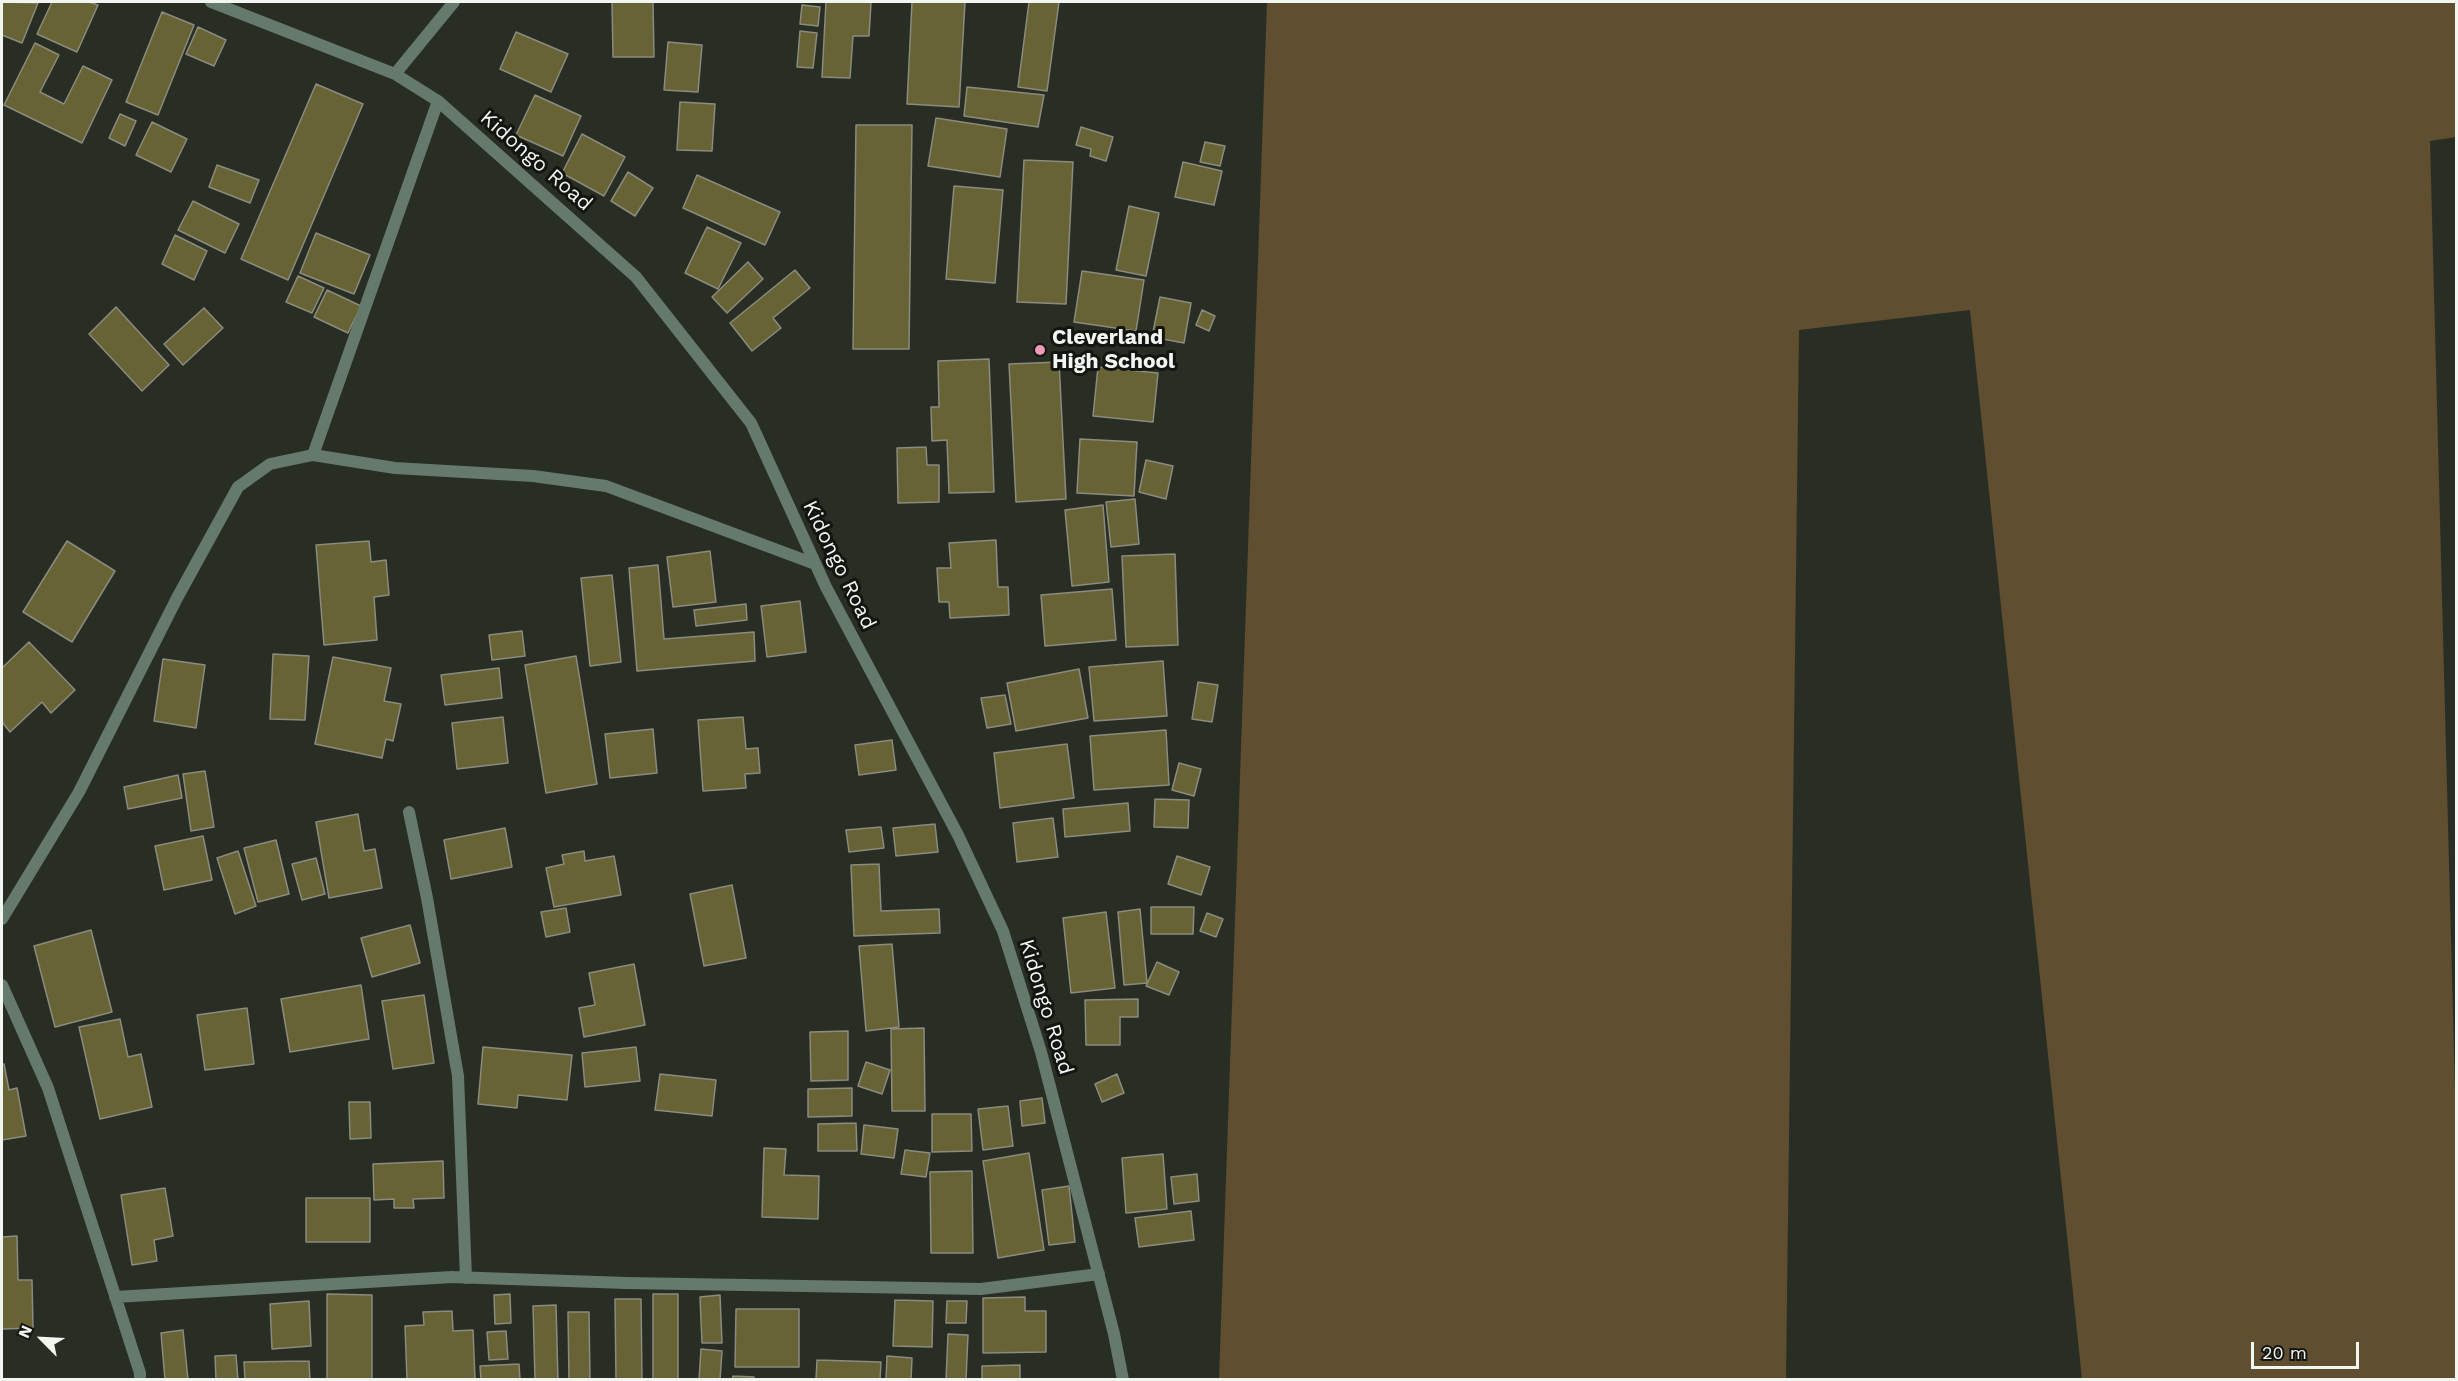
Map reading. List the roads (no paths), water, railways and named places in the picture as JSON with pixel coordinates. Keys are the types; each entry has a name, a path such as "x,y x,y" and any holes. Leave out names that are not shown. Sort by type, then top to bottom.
{"street":[{"name":"Kidongo Road","path":"211,2 395,74 438,101 636,277 751,423 825,587 958,836 1003,931 1041,1052 1099,1274 1123,1380"},
{"path":"395,74 454,2"},
{"path":"313,455 438,101"},
{"path":"2,919 79,792 177,598 238,487 270,464 313,455 395,468 533,476 606,486 815,564"},
{"path":"409,812 427,898 458,1076 466,1278"},
{"path":"2,985 48,1088 140,1373 140,1380"},
{"path":"115,1297 466,1278 981,1289 1099,1274"}],"place":[{"name":"Cleverland High School","path":"1040,350"}]}
